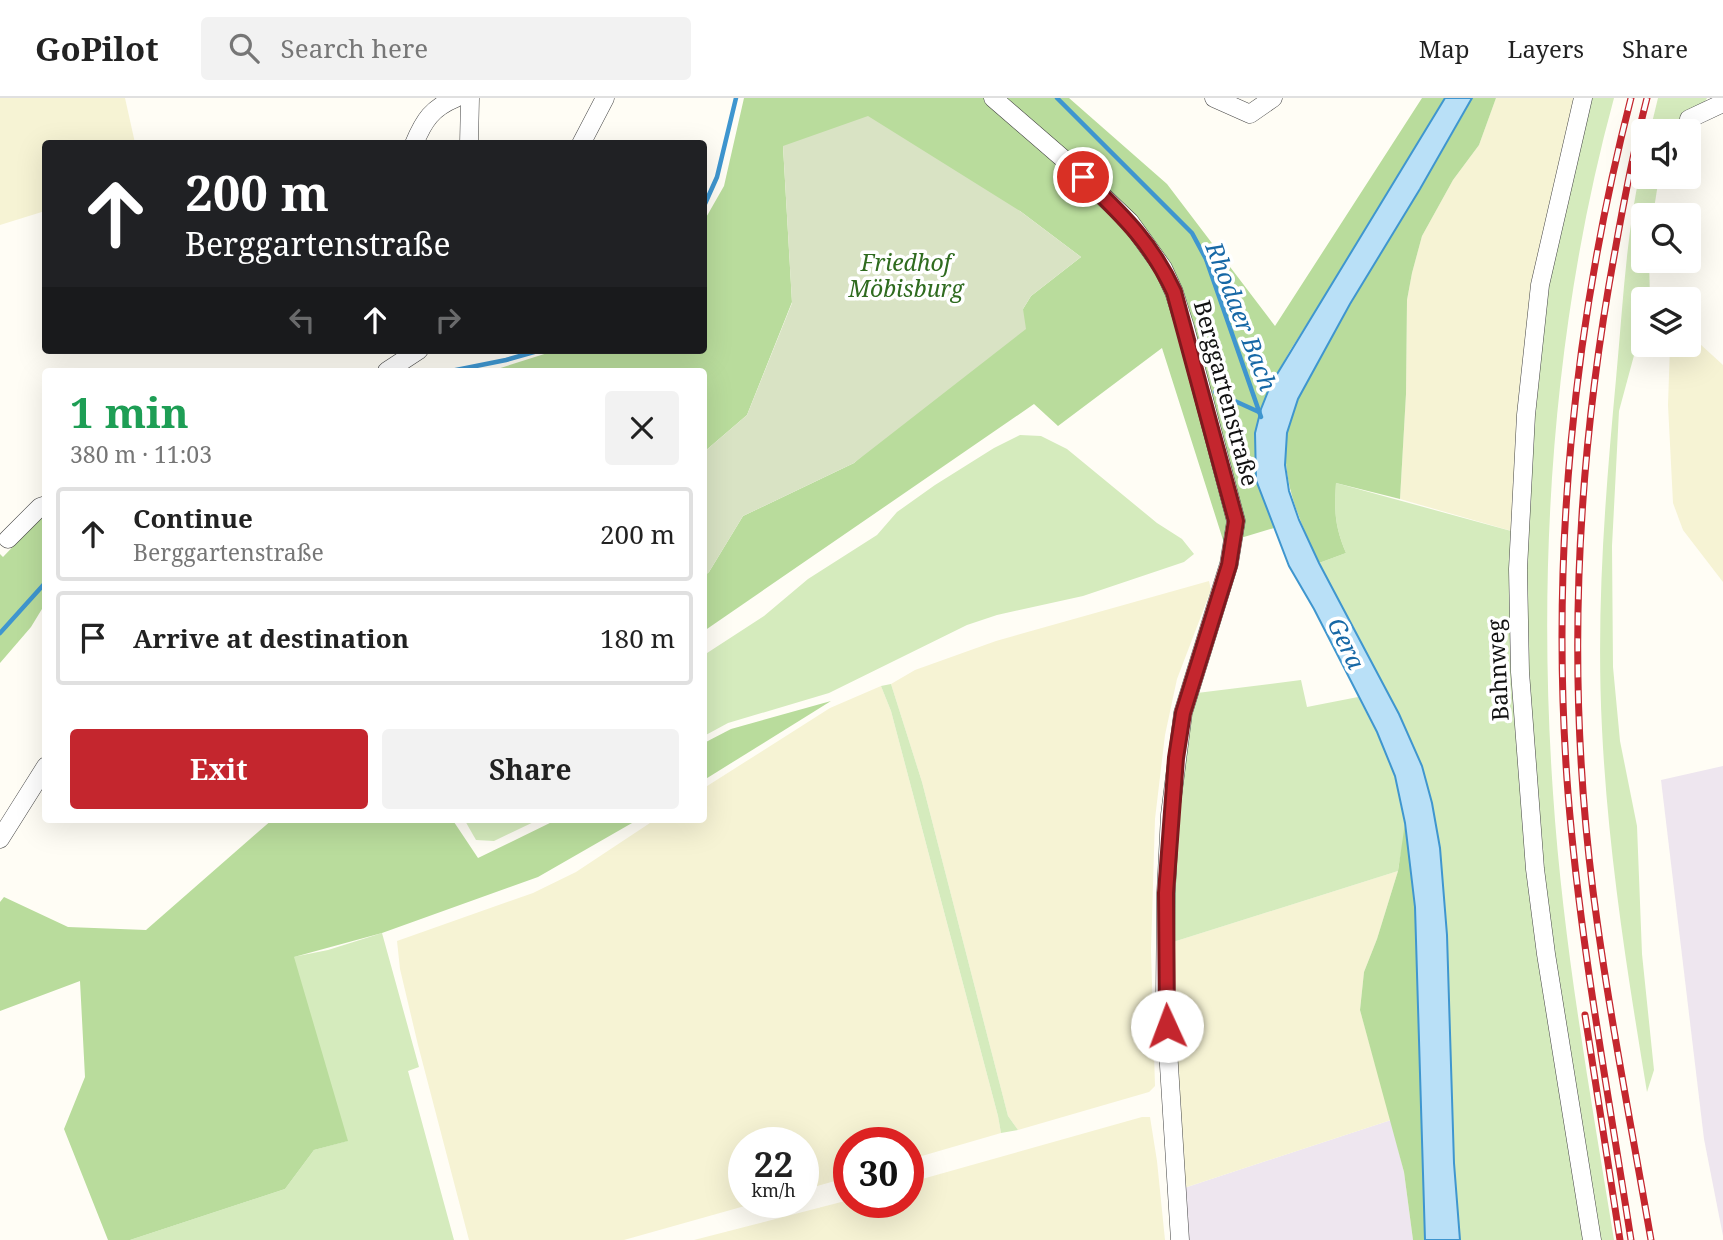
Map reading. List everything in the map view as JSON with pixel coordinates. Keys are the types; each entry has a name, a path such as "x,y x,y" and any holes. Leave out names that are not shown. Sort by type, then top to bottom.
{"street":[{"path":"416,140 423,123 440,104 456,98"},
{"path":"469,140 470,98"},
{"path":"583,140 605,98"},
{"name":"Berggartenstraße","path":"993,98 1067,162 1130,222 1163,268 1185,327 1236,521 1229,565 1183,713 1170,815 1165,1002 1180,1240"},
{"path":"1214,98 1250,114 1273,98"},
{"name":"Bahnweg","path":"1583,98 1540,285 1525,415 1518,569 1520,672 1535,869 1591,1240"},
{"path":"1689,119 1723,103"},
{"path":"390,368 403,355"},
{"path":"8,539 42,506"},
{"path":"0,839 42,772"}],"shaded area":[{"path":"0,98 125,98 134,140 42,140 42,212 0,225"},
{"path":"1496,98 1586,98 1522,534 1400,499 1406,394 1407,300 1412,273 1422,236 1453,180 1479,145"},
{"path":"1701,345 1723,365 1723,582 1683,530 1673,503 1668,405 1670,357 1701,357"},
{"path":"1209,581 1211,590 1177,679 1165,735 1155,819 1151,950 1155,1086 1149,1092 1018,1130 1008,1116 922,782 891,684 915,670 996,641"},
{"path":"881,686 891,711 1001,1133 924,1155 924,1127 833,1127 833,1182 819,1185 819,1127 728,1127 728,1211 624,1240 469,1240 418,1045 400,969 397,941 533,893 576,872 650,823 707,823 707,786 830,708"},
{"path":"1723,766 1723,1236 1704,1139 1661,780"},
{"path":"1398,871 1364,972 1360,1010 1391,1120 1184,1188 1173,942"},
{"path":"1142,1117 1150,1117 1165,1240 694,1240 779,1218 819,1218 819,1208 833,1204 833,1218 924,1218 924,1178"},
{"path":"1391,1120 1404,1172 1413,1240 1188,1240 1184,1188"}],"green space":[{"path":"744,98 1069,98 1167,184 1275,326 1422,98 1445,98 1372,221 1291,349 1271,384 1261,409 1256,480 1274,528 1224,543 1162,348 1058,426 1034,404 707,629 707,574 743,516 854,463 1023,309 1031,296 1081,257 1020,211 783,146 792,302 747,415 707,449 707,368 500,368 544,354 707,354 707,216 724,186"},
{"path":"1472,98 1496,98 1479,145 1453,180 1422,236 1407,300 1406,394 1400,499 1336,483 1336,519 1346,553 1319,563 1299,517 1290,486 1285,454 1288,425 1302,389"},
{"path":"1586,98 1614,98 1576,269 1564,355 1549,531 1549,706 1553,793 1563,905 1614,1240 1460,1240 1454,1163 1447,935 1440,848 1432,803 1422,766 1399,714 1319,563 1346,553 1336,519 1336,483 1522,534 1544,286"},
{"path":"1658,98 1707,98 1686,119 1653,119"},
{"name":"Friedhof Möbisburg","path":"868,116 1020,211 1081,257 1031,296 1023,309 1026,329 854,463 743,516 707,574 707,449 747,415 792,303 783,146"},
{"path":"1636,189 1657,189 1655,203 1634,203"},
{"path":"1631,226 1631,273 1649,273 1650,287 1631,287 1631,357 1634,357 1619,411 1612,546 1613,667 1620,741 1637,826 1642,954 1654,1070 1647,1092 1614,866 1600,685 1605,510"},
{"path":"1020,435 1041,436 1067,449 1157,523 1182,539 1194,554 1184,562 1083,596 997,615 967,625 829,693 728,723 707,734 707,653 764,616 808,579 877,535 897,512 994,448"},
{"path":"42,516 42,609 31,627 0,663 0,554 3,557"},
{"path":"1301,680 1307,707 1358,697 1373,726 1393,772 1402,804 1404,833 1398,871 1173,942 1178,815 1191,715 1197,693"},
{"path":"891,684 922,782 1008,1116 1018,1130 1001,1133 891,711 881,686"},
{"path":"831,701 707,778 707,741 731,729"},
{"path":"268,823 455,823 478,858 550,823 632,823 538,877 382,933 294,957 348,1141 314,1150 285,1189 130,1240 108,1240 64,1129 85,1077 80,981 0,1011 0,902 4,897 68,927 146,930"},
{"path":"466,823 532,823 494,841 476,840"},
{"path":"1405,823 1415,907 1425,1240 1413,1240 1404,1172 1360,1010 1364,972 1398,871"},
{"path":"382,933 419,1067 408,1071 454,1240 130,1240 285,1189 314,1150 347,1141 293,957 328,950"}],"water":[{"name":"Gera","path":"1445,98 1472,98 1350,304 1298,399 1287,433 1285,465 1289,491 1299,520 1399,714 1422,766 1432,803 1440,848 1447,935 1454,1163 1460,1240 1425,1240 1415,907 1405,823 1395,776 1377,732 1289,566 1256,480 1255,433 1271,384"}],"waterway":[{"name":"Rhodaer Bach","path":"707,199 717,177 736,98"},
{"name":"Rhodaer Bach","path":"1057,98 1192,233 1206,259 1261,417"},
{"name":"Rhodaer Bach","path":"466,368 527,354"},
{"path":"1215,392 1259,412"},
{"name":"Rhodaer Bach","path":"0,633 42,586"}],"railway":[{"path":"1631,98 1594,269 1581,356 1571,443 1562,618 1563,706 1573,849 1595,1017 1631,1240"},
{"path":"1647,98 1615,251 1591,410 1579,570 1578,651 1580,731 1593,891 1651,1240"},
{"path":"1585,1015 1620,1240"}],"route":[{"path":"1083,177 1130,222 1163,268 1174,292 1236,521 1229,565 1183,713 1176,758 1166,893 1167,1026"}]}
